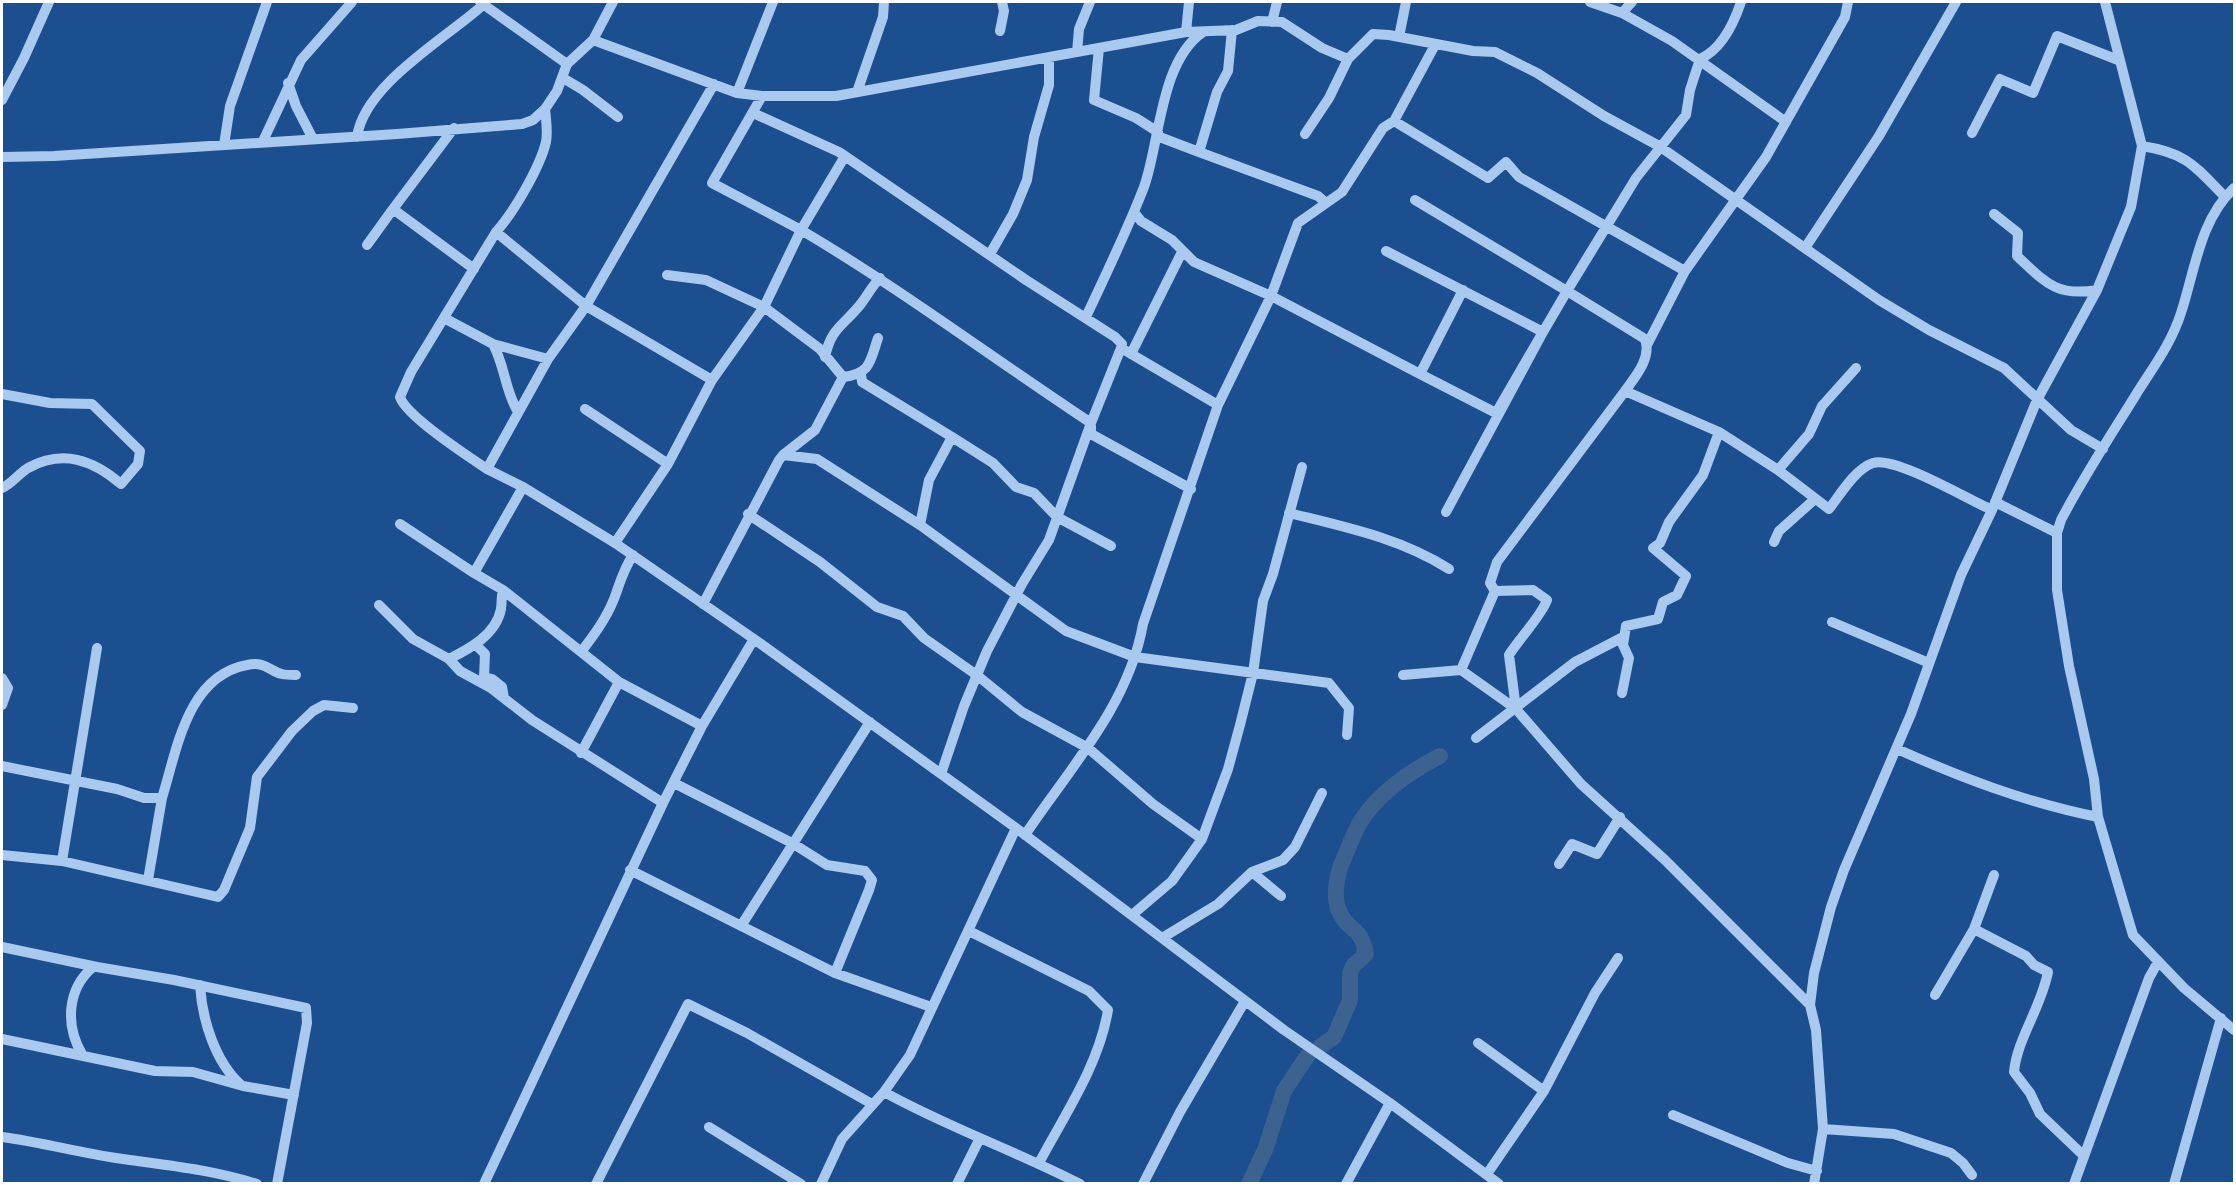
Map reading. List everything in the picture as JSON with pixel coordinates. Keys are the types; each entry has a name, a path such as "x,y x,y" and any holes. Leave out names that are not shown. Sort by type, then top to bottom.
{"street":[{"path":"2,100 49,2"},
{"path":"224,145 230,106 267,2"},
{"path":"263,141 301,60 352,2"},
{"path":"2,157 54,156 522,124 533,120 545,109 563,78 567,64 593,40 614,2"},
{"path":"737,93 773,2"},
{"path":"857,92 883,17 884,2"},
{"path":"1000,31 1004,11 1002,2"},
{"path":"1077,52 1079,29 1090,2"},
{"path":"1179,63 1181,34 1189,2"},
{"path":"1272,22 1277,2"},
{"path":"1399,37 1406,2"},
{"path":"1590,2 1622,13 1700,59 1786,122"},
{"path":"1622,13 1632,2"},
{"path":"1134,212 1141,221 1172,240 1182,252 1209,270 1239,280 1496,413 1605,228 1659,146 1686,115 1690,90 1700,59 1711,54 1735,21 1741,2"},
{"path":"1495,591 1490,583 1497,562 1516,540 1553,485 1625,391 1644,361 1647,345 1685,271 1766,157 1845,17 1848,2"},
{"path":"1805,249 1879,136 1956,2"},
{"path":"1814,1184 1823,1129 1816,1030 1810,1005 1814,973 1834,898 1897,749 1957,585 2037,400 2097,290 2131,207 2142,146 2104,2"},
{"path":"357,136 362,115 386,84 482,3 512,22 567,64"},
{"path":"593,40 737,93 762,96 836,96 1181,34 1232,30 1258,21 1282,22 1322,48 1348,59"},
{"path":"1199,152 1217,92 1228,71 1232,30"},
{"path":"1086,317 1134,212 1149,171 1167,92 1179,63 1194,39 1205,31"},
{"path":"1305,134 1329,98 1348,59 1373,34 1473,51 1495,52 1659,146 1879,300 1929,330 2004,368 2071,430 2103,449"},
{"path":"1972,133 2000,79 2033,93 2057,36 2118,60"},
{"path":"820,1184 842,1139 884,1092 910,1055 931,1007 1021,832 1088,748 1135,657 1143,624 1218,405 1271,296 1298,223 1351,181 1383,128 1394,121 1435,45"},
{"path":"1099,48 1094,100 1136,118 1158,134 1199,152 1318,196 1326,203"},
{"path":"990,254 1013,214 1027,180 1034,137 1049,85 1049,57"},
{"path":"563,78 584,90 618,117"},
{"path":"288,84 296,106 313,139"},
{"path":"487,470 548,358 586,306 714,84"},
{"path":"762,96 712,183 801,230 880,278 1091,423"},
{"path":"545,109 547,139 541,159 510,215 496,232 411,372 400,397 402,404 456,449 487,470 523,488 615,543 754,639 1021,832 1245,1001 1390,1103 1499,1184"},
{"path":"753,114 845,156 1026,280 1086,317 1122,344 1049,540 987,651 964,706 941,774"},
{"path":"1394,121 1488,178 1506,162 1519,177 1605,228 1685,271"},
{"path":"367,245 454,128"},
{"path":"2142,146 2178,154 2195,165 2225,197"},
{"path":"615,543 668,464 712,380 764,307 801,230 845,156"},
{"path":"2235,188 2225,197 2208,225 2181,315 2158,365 2141,387 2069,505 2057,533 2056,570 2069,666 2094,779 2098,817 2133,935 2158,962 2235,1030"},
{"path":"1415,200 1642,335 1647,345"},
{"path":"393,209 474,269"},
{"path":"1994,214 2018,232 2017,256 2054,288 2079,293 2097,290"},
{"path":"496,232 586,306 712,380"},
{"path":"1386,251 1543,332"},
{"path":"1131,354 1182,252"},
{"path":"667,275 706,280 764,307 820,349 843,377"},
{"path":"825,357 829,340 839,324 860,305 880,278"},
{"path":"1420,374 1463,290"},
{"path":"444,318 493,344 548,358"},
{"path":"1446,512 1543,332"},
{"path":"878,338 871,360 861,374 862,382 993,463 1016,487 1034,493 1057,517 1111,546"},
{"path":"493,344 498,354 507,390 518,412"},
{"path":"1121,348 1218,405"},
{"path":"1778,470 1809,434 1822,406 1856,368"},
{"path":"843,377 861,374"},
{"path":"703,604 748,514 783,455 815,430 843,377"},
{"path":"1625,391 1719,432 1778,470 1829,509 1859,472 1873,463 1885,463 1926,477 2057,533"},
{"path":"2,394 50,403 92,404 140,451 138,464 122,484 84,459 72,458 27,469 2,488"},
{"path":"585,410 668,464"},
{"path":"1091,423 1091,434 1191,489"},
{"path":"1622,693 1629,658 1623,645 1626,626 1658,619 1663,602 1677,595 1686,576 1653,549 1660,543 1669,522 1702,475 1719,432"},
{"path":"920,525 929,480 952,437"},
{"path":"783,455 817,459 920,525 1066,631 1135,657 1329,683 1349,708 1347,735"},
{"path":"1132,915 1172,881 1202,839 1228,769 1253,673 1263,602 1302,468"},
{"path":"474,573 523,488"},
{"path":"1774,542 1779,531 1815,499"},
{"path":"1289,513 1382,537 1423,552 1449,569"},
{"path":"748,514 820,562 878,607 903,616 924,638 978,676 1022,712 1088,748 1153,804 1202,839"},
{"path":"400,524 503,590 619,682 702,726"},
{"path":"581,652 600,627 614,599 622,571 633,555"},
{"path":"449,659 476,645 501,610 503,590"},
{"path":"1495,591 1533,590 1547,600 1544,608 1524,631 1509,655 1516,709"},
{"path":"1461,670 1495,591"},
{"path":"379,605 413,639 449,659 460,671 504,698 580,753 663,803"},
{"path":"1832,622 1929,663"},
{"path":"1476,738 1575,662 1623,637"},
{"path":"484,1184 663,803 702,726 754,639"},
{"path":"476,645 485,654 484,677 492,678 502,687 504,698"},
{"path":"62,861 98,648"},
{"path":"148,880 162,798 191,708 213,680 246,665 271,666 282,674 296,675"},
{"path":"1403,675 1461,670 1516,709 1581,784 1620,817 1810,1005"},
{"path":"2,678 8,688 2,705"},
{"path":"580,753 619,682"},
{"path":"2,855 62,861 216,897 220,895 250,828 257,777 292,731 313,711 324,705 353,708"},
{"path":"741,926 870,722"},
{"path":"1897,749 1968,781 2070,813 2098,817"},
{"path":"2,766 144,798 162,798"},
{"path":"674,783 792,843 827,865 865,871 872,880 865,903 835,973"},
{"path":"1162,938 1218,904 1252,872 1283,860 1295,847 1322,793"},
{"path":"1559,864 1572,844 1594,855 1600,852 1620,817"},
{"path":"630,870 835,973 931,1007"},
{"path":"1252,872 1281,896"},
{"path":"1935,995 1974,928 1994,875"},
{"path":"1974,928 2026,956 2034,965 2048,972 2033,1021 2017,1051 2014,1072 2030,1093 2040,1114 2084,1156"},
{"path":"969,931 1089,991 1108,1010 1103,1033 1090,1068 1039,1163"},
{"path":"2,947 306,1008 307,1023 277,1184"},
{"path":"1488,1174 1544,1091 1595,993 1618,958"},
{"path":"2074,1184 2149,978 2158,962"},
{"path":"82,1054 73,1031 72,998 78,982 93,967"},
{"path":"200,985 202,1009 225,1068 243,1086"},
{"path":"1143,1184 1180,1112 1245,1001"},
{"path":"596,1184 688,1004 747,1033 872,1104"},
{"path":"2174,1184 2221,1018"},
{"path":"2,1039 155,1071 193,1072 243,1086 294,1095"},
{"path":"1478,1043 1544,1091"},
{"path":"884,1092 1080,1184"},
{"path":"1346,1184 1390,1103"},
{"path":"1673,1115 1788,1163 1817,1171"},
{"path":"709,1127 801,1184"},
{"path":"1823,1129 1894,1134 1951,1153 1964,1163 1972,1175"},
{"path":"2,1137 117,1158 156,1161 217,1172 257,1184"},
{"path":"957,1184 980,1138"}],"waterway":[{"path":"1321,1046 1334,1037 1350,1000 1350,974 1353,966 1366,954 1361,938 1343,919 1336,900 1336,885 1341,864 1359,824 1375,803 1406,776 1440,756"},
{"path":"1249,1184 1265,1150 1284,1091 1308,1055"}]}
